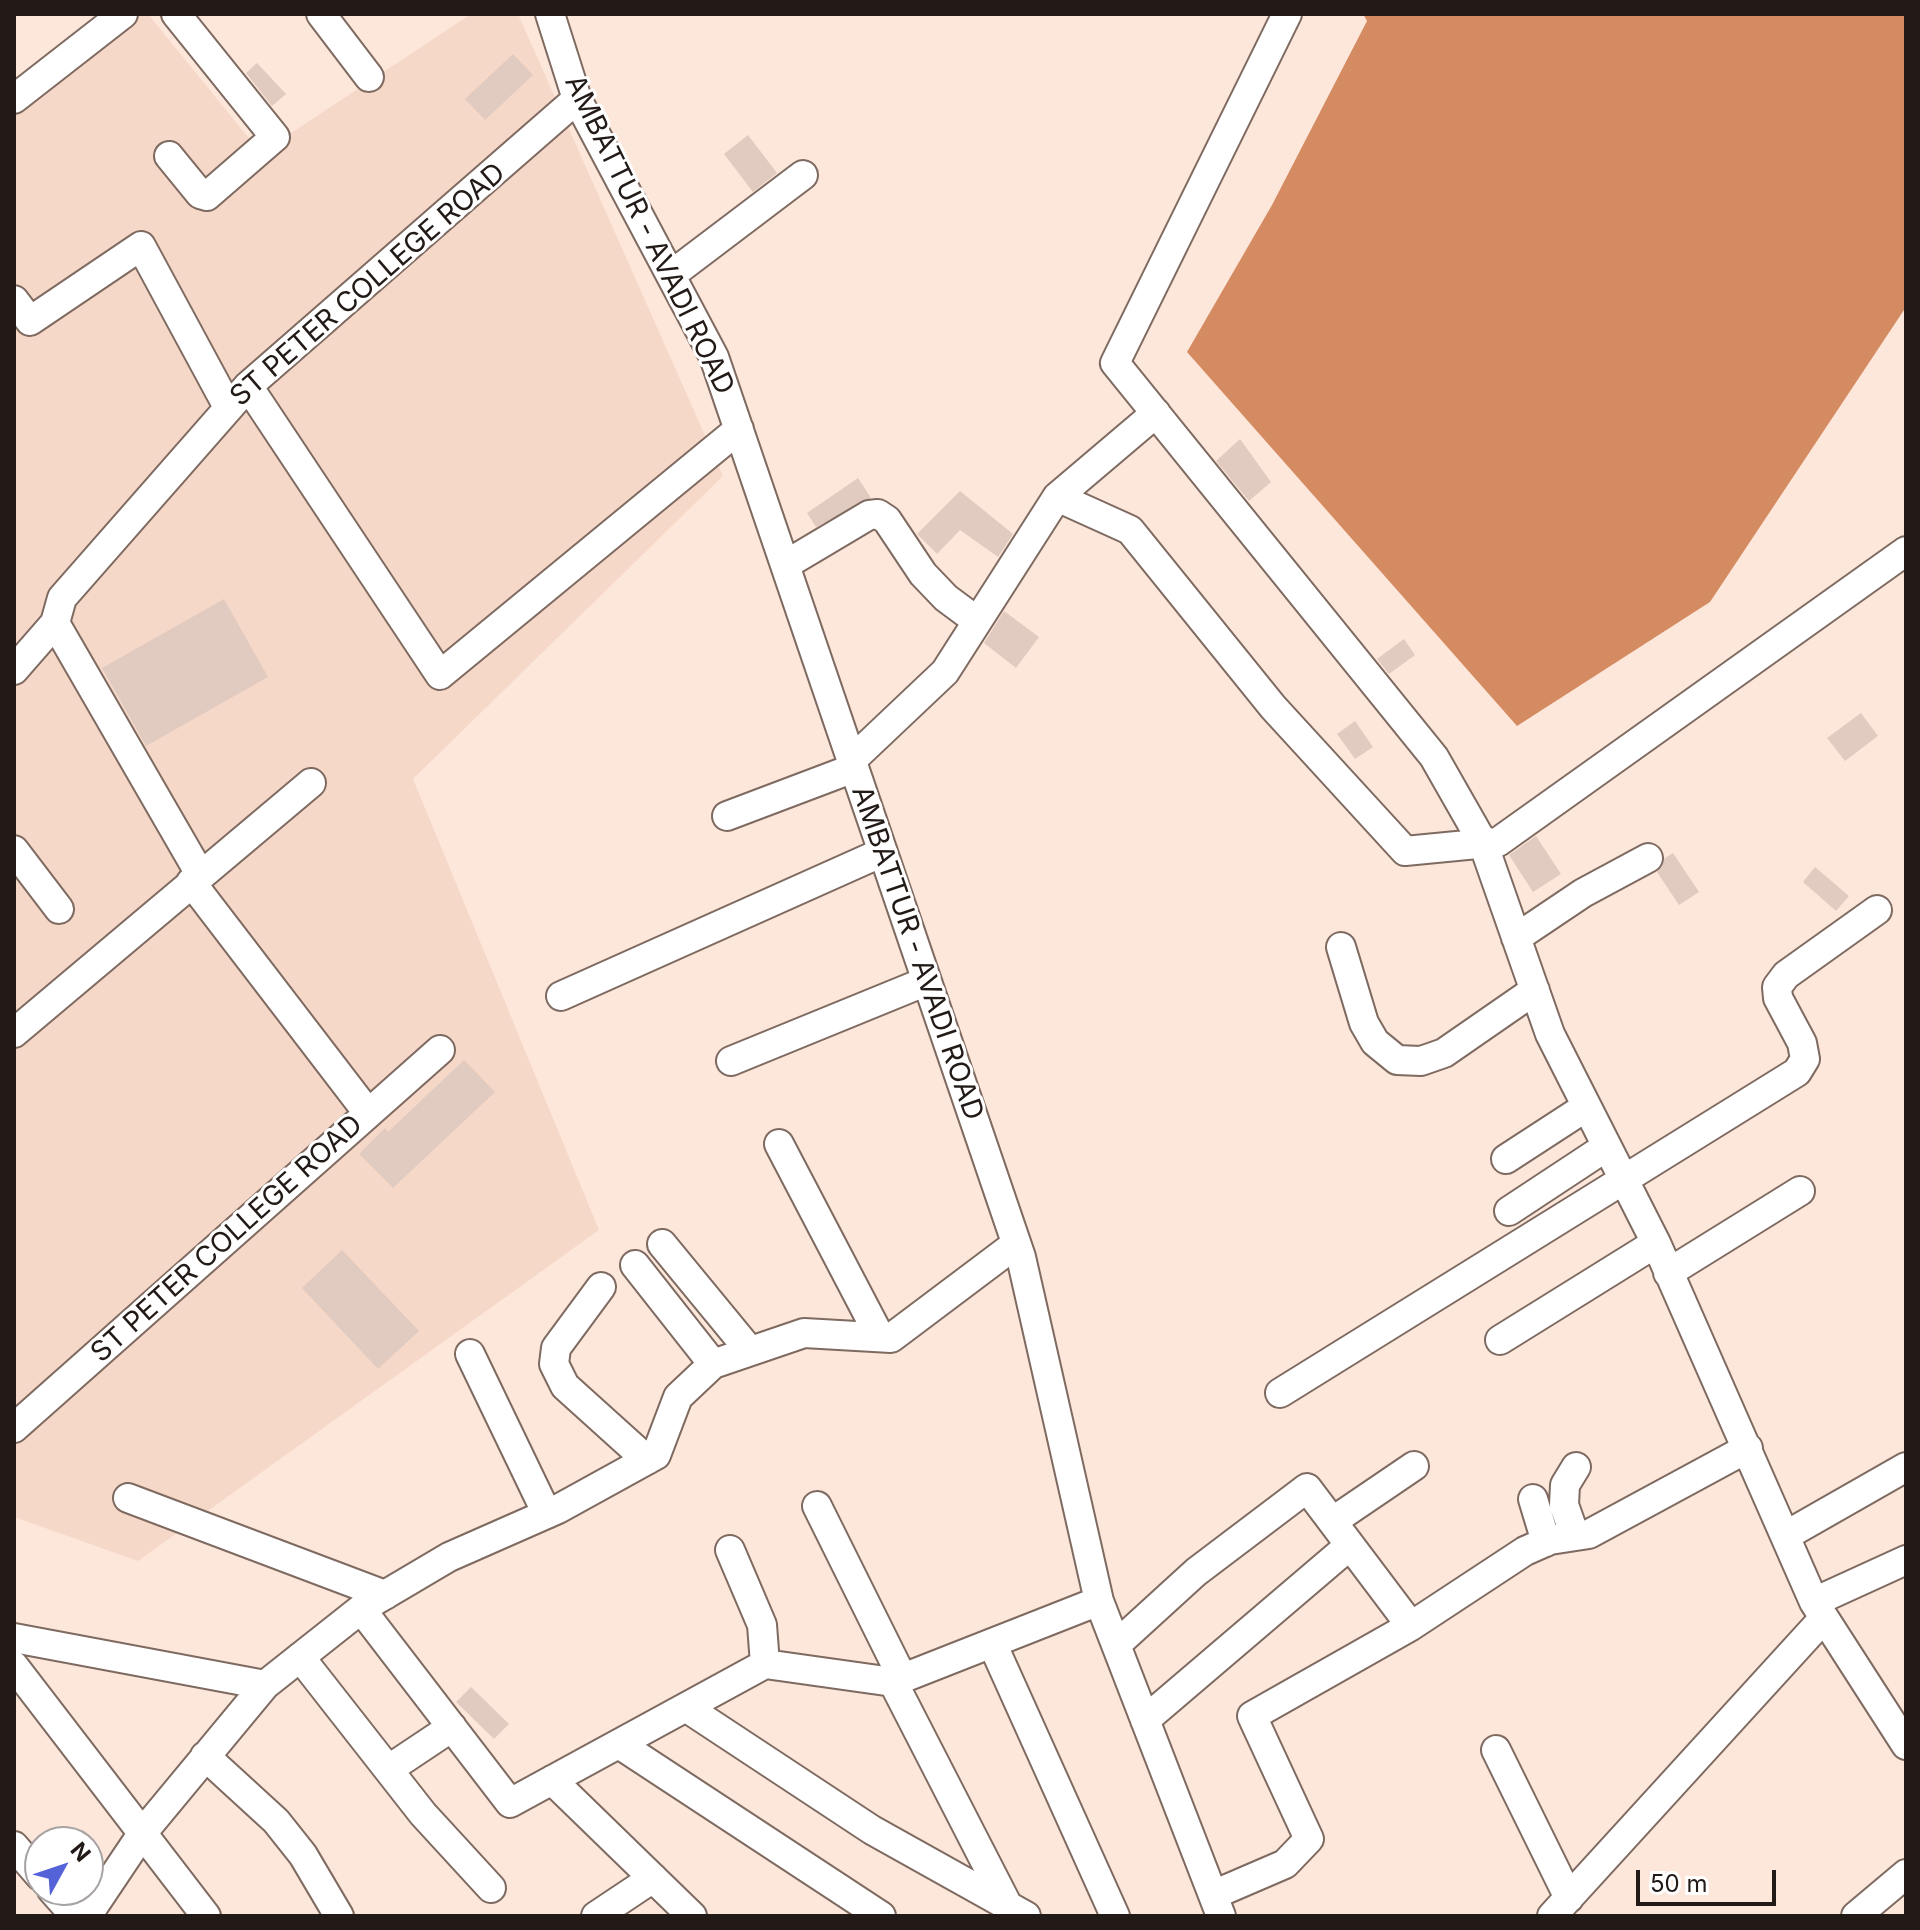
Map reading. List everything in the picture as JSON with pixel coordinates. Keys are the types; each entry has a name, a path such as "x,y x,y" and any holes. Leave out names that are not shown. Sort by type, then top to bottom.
{"street":[{"path":"14,99 123,14"},
{"path":"169,156 200,194 207,196 275,137 176,14"},
{"path":"321,14 369,77"},
{"name":"AMBATTUR - AVADI ROAD","path":"550,14 577,99 714,357 1016,1244 1099,1601 1217,1906"},
{"path":"1287,14 1115,363 1434,757 1483,843 1550,1034 1656,1243 1819,1610 1906,1745"},
{"name":"ST PETER COLLEGE ROAD","path":"14,670 55,623 62,598 248,386 577,99"},
{"path":"671,275 803,175"},
{"path":"19,318 141,246 228,407"},
{"path":"248,386 440,675 739,429"},
{"path":"727,816 853,764 945,672 1057,497 1156,413"},
{"path":"1057,497 1130,530 1273,707 1405,851 1498,842 1906,551"},
{"path":"785,565 869,515 878,514 887,520 923,574 946,598 977,621"},
{"path":"55,623 195,878 368,1113"},
{"path":"14,1033 311,783"},
{"path":"14,850 59,909"},
{"path":"561,996 883,852"},
{"path":"1516,938 1583,893 1648,858"},
{"path":"1280,1393 1797,1072 1805,1059 1802,1043 1778,998 1777,987 1786,975 1877,910"},
{"path":"1341,947 1364,1023 1375,1042 1397,1060 1421,1061 1444,1053 1535,990"},
{"path":"731,1061 927,981"},
{"name":"ST PETER COLLEGE ROAD","path":"14,1428 440,1050"},
{"path":"1506,1159 1586,1107"},
{"path":"779,1144 880,1337"},
{"path":"1509,1211 1606,1147"},
{"path":"1668,1273 1800,1191"},
{"path":"1500,1340 1656,1243"},
{"path":"662,1244 750,1351"},
{"path":"87,1916 144,1831 265,1685 373,1602 449,1557 547,1514 656,1455 678,1397 713,1364 804,1333 891,1338 1016,1244"},
{"path":"635,1265 713,1364"},
{"path":"601,1287 556,1348 554,1364 565,1386 647,1460"},
{"path":"470,1354 547,1514"},
{"path":"1217,1906 1285,1864 1309,1839 1252,1716 1411,1626 1525,1551 1546,1542 1589,1534 1748,1448"},
{"path":"1333,1521 1414,1466"},
{"path":"1575,1536 1564,1505 1565,1485 1576,1467"},
{"path":"1785,1536 1906,1467"},
{"path":"1116,1645 1196,1572 1307,1488 1411,1626"},
{"path":"128,1498 373,1602 452,1727 510,1803 765,1664 898,1680 1099,1601"},
{"path":"1533,1499 1546,1542"},
{"path":"817,1506 898,1680 1017,1911"},
{"path":"1145,1720 1349,1546"},
{"path":"730,1550 762,1625 765,1664"},
{"path":"1496,1750 1560,1907 1819,1610 1906,1560"},
{"path":"14,1638 265,1685"},
{"path":"992,1643 1115,1916"},
{"path":"300,1657 423,1814 491,1888"},
{"path":"14,1666 144,1831 206,1916"},
{"path":"687,1708 872,1830 1017,1911"},
{"path":"389,1769 452,1727"},
{"path":"619,1744 881,1916"},
{"path":"205,1756 276,1821 303,1855 339,1916"},
{"path":"552,1780 692,1916"},
{"path":"1856,1916 1906,1874"},
{"path":"596,1916 653,1878"}],"shaded area":[{"path":"108,14 148,14 261,153 471,14 518,14 723,476 413,779 599,1230 138,1561 14,1517 14,84"},
{"path":"1363,14 1906,14 1906,307 1710,602 1517,726 1187,352 1272,205 1367,21"}],"building":[{"path":"513,54 533,75 485,120 465,99"},
{"path":"257,63 286,94 272,106 246,73"},
{"path":"748,135 777,173 753,192 724,154"},
{"path":"1240,439 1271,482 1249,501 1216,461"},
{"path":"858,478 871,498 816,527 807,513"},
{"path":"960,491 1013,534 998,557 960,530 937,554 917,534"},
{"path":"224,599 268,677 146,746 102,668"},
{"path":"1004,611 1039,637 1016,668 984,643"},
{"path":"1404,639 1415,655 1389,674 1377,659"},
{"path":"1861,713 1878,736 1845,761 1827,738"},
{"path":"1355,721 1373,747 1355,759 1337,734"},
{"path":"1536,836 1561,874 1533,892 1509,855"},
{"path":"1673,853 1699,892 1679,905 1657,872 1665,858"},
{"path":"1815,867 1849,896 1836,911 1803,882"},
{"path":"464,1060 495,1092 393,1188 359,1154 385,1128 388,1132"},
{"path":"342,1250 419,1331 378,1369 302,1288"},
{"path":"471,1687 509,1724 494,1739 456,1702"}]}
